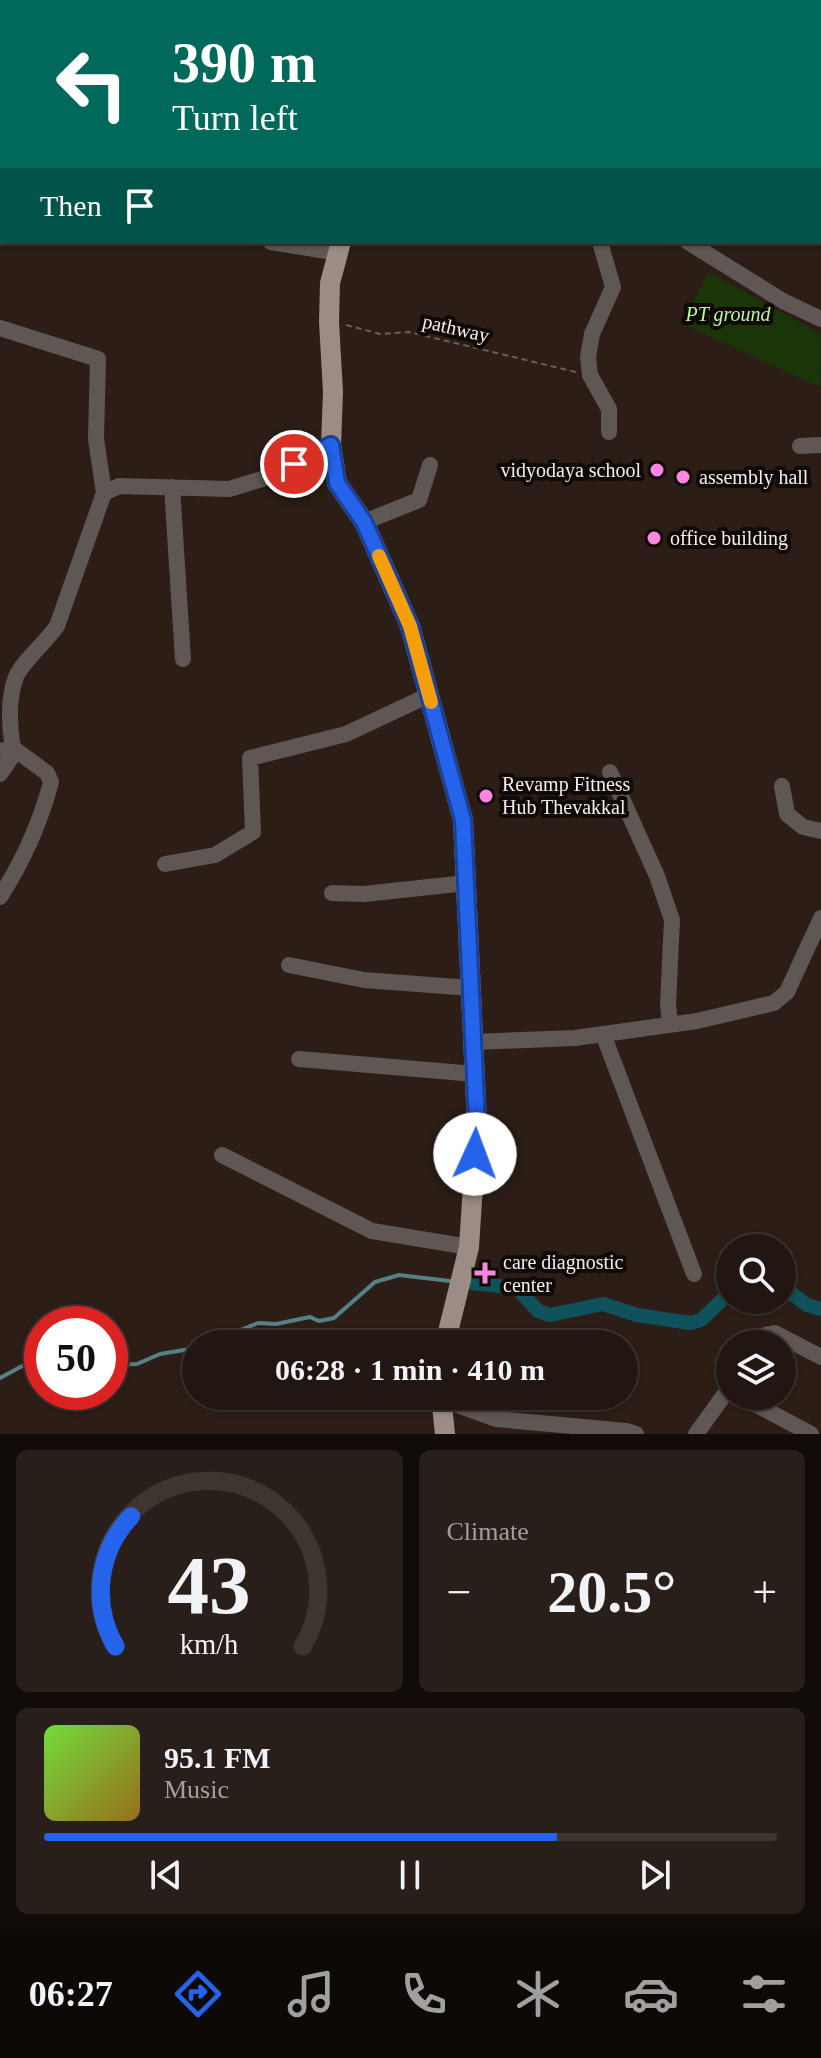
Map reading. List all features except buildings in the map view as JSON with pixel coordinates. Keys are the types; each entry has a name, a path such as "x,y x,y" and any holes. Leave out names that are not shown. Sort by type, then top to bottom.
{"main road":[{"path":"339,248 330,283 329,322 333,392 331,445 337,483 364,522 410,626 463,820 477,1123 469,1247 448,1330"},
{"path":"442,1410 445,1434"}],"street":[{"path":"294,244 339,248"},
{"path":"601,244 613,287 592,334 588,357 590,375 609,409 609,432"},
{"path":"691,244 783,301 821,319"},
{"path":"0,328 98,359 96,439 104,493 57,626 16,676 10,750 0,774"},
{"path":"104,493 119,486 229,489 251,484 331,445"},
{"path":"800,446 821,445"},
{"path":"364,522 419,500 430,465"},
{"path":"172,487 183,659"},
{"path":"165,864 215,855 253,832 250,758 346,734 429,695"},
{"path":"0,897 33,836 51,782 47,773 37,765 10,750"},
{"path":"610,772 657,876 672,920 670,1023"},
{"path":"782,786 787,814 803,827 821,831"},
{"path":"332,893 364,894 466,883"},
{"path":"473,1042 575,1038 697,1021 774,1003 787,992 821,918"},
{"path":"289,965 364,980 471,988"},
{"path":"603,1034 694,1274"},
{"path":"299,1059 475,1074"},
{"path":"222,1155 372,1231 469,1247"},
{"path":"796,1344 821,1357"},
{"path":"472,1410 496,1419 636,1434"},
{"path":"696,1434 716,1410"},
{"path":"767,1410 811,1434"}],"path":[{"name":"pathway","path":"329,322 380,334 409,332 576,372"}],"green space":[{"name":"PT ground","path":"708,272 821,334 820,387 683,324"}],"waterway":[{"path":"242,1330 258,1323 276,1324 310,1317 319,1321 334,1318 375,1282 399,1275 450,1281"},
{"path":"472,1283 517,1288 538,1311 550,1315 603,1304 637,1315 690,1323 701,1320 716,1306"},
{"path":"796,1297 807,1305 821,1309"},
{"path":"128,1364 182,1350"},
{"path":"0,1378 24,1365"}],"slow traffic":[{"path":"379,556 410,626 431,702"}],"place":[{"name":"vidyodaya school","path":"657,470"},
{"name":"assembly hall","path":"683,477"},
{"name":"office building","path":"654,538"},
{"name":"Revamp Fitness Hub Thevakkal","path":"486,796"},
{"name":"care diagnostic center","path":"485,1273"}],"route":[{"path":"294,464 331,445 337,483 364,522 410,626 463,820 477,1123 475,1154"}]}
